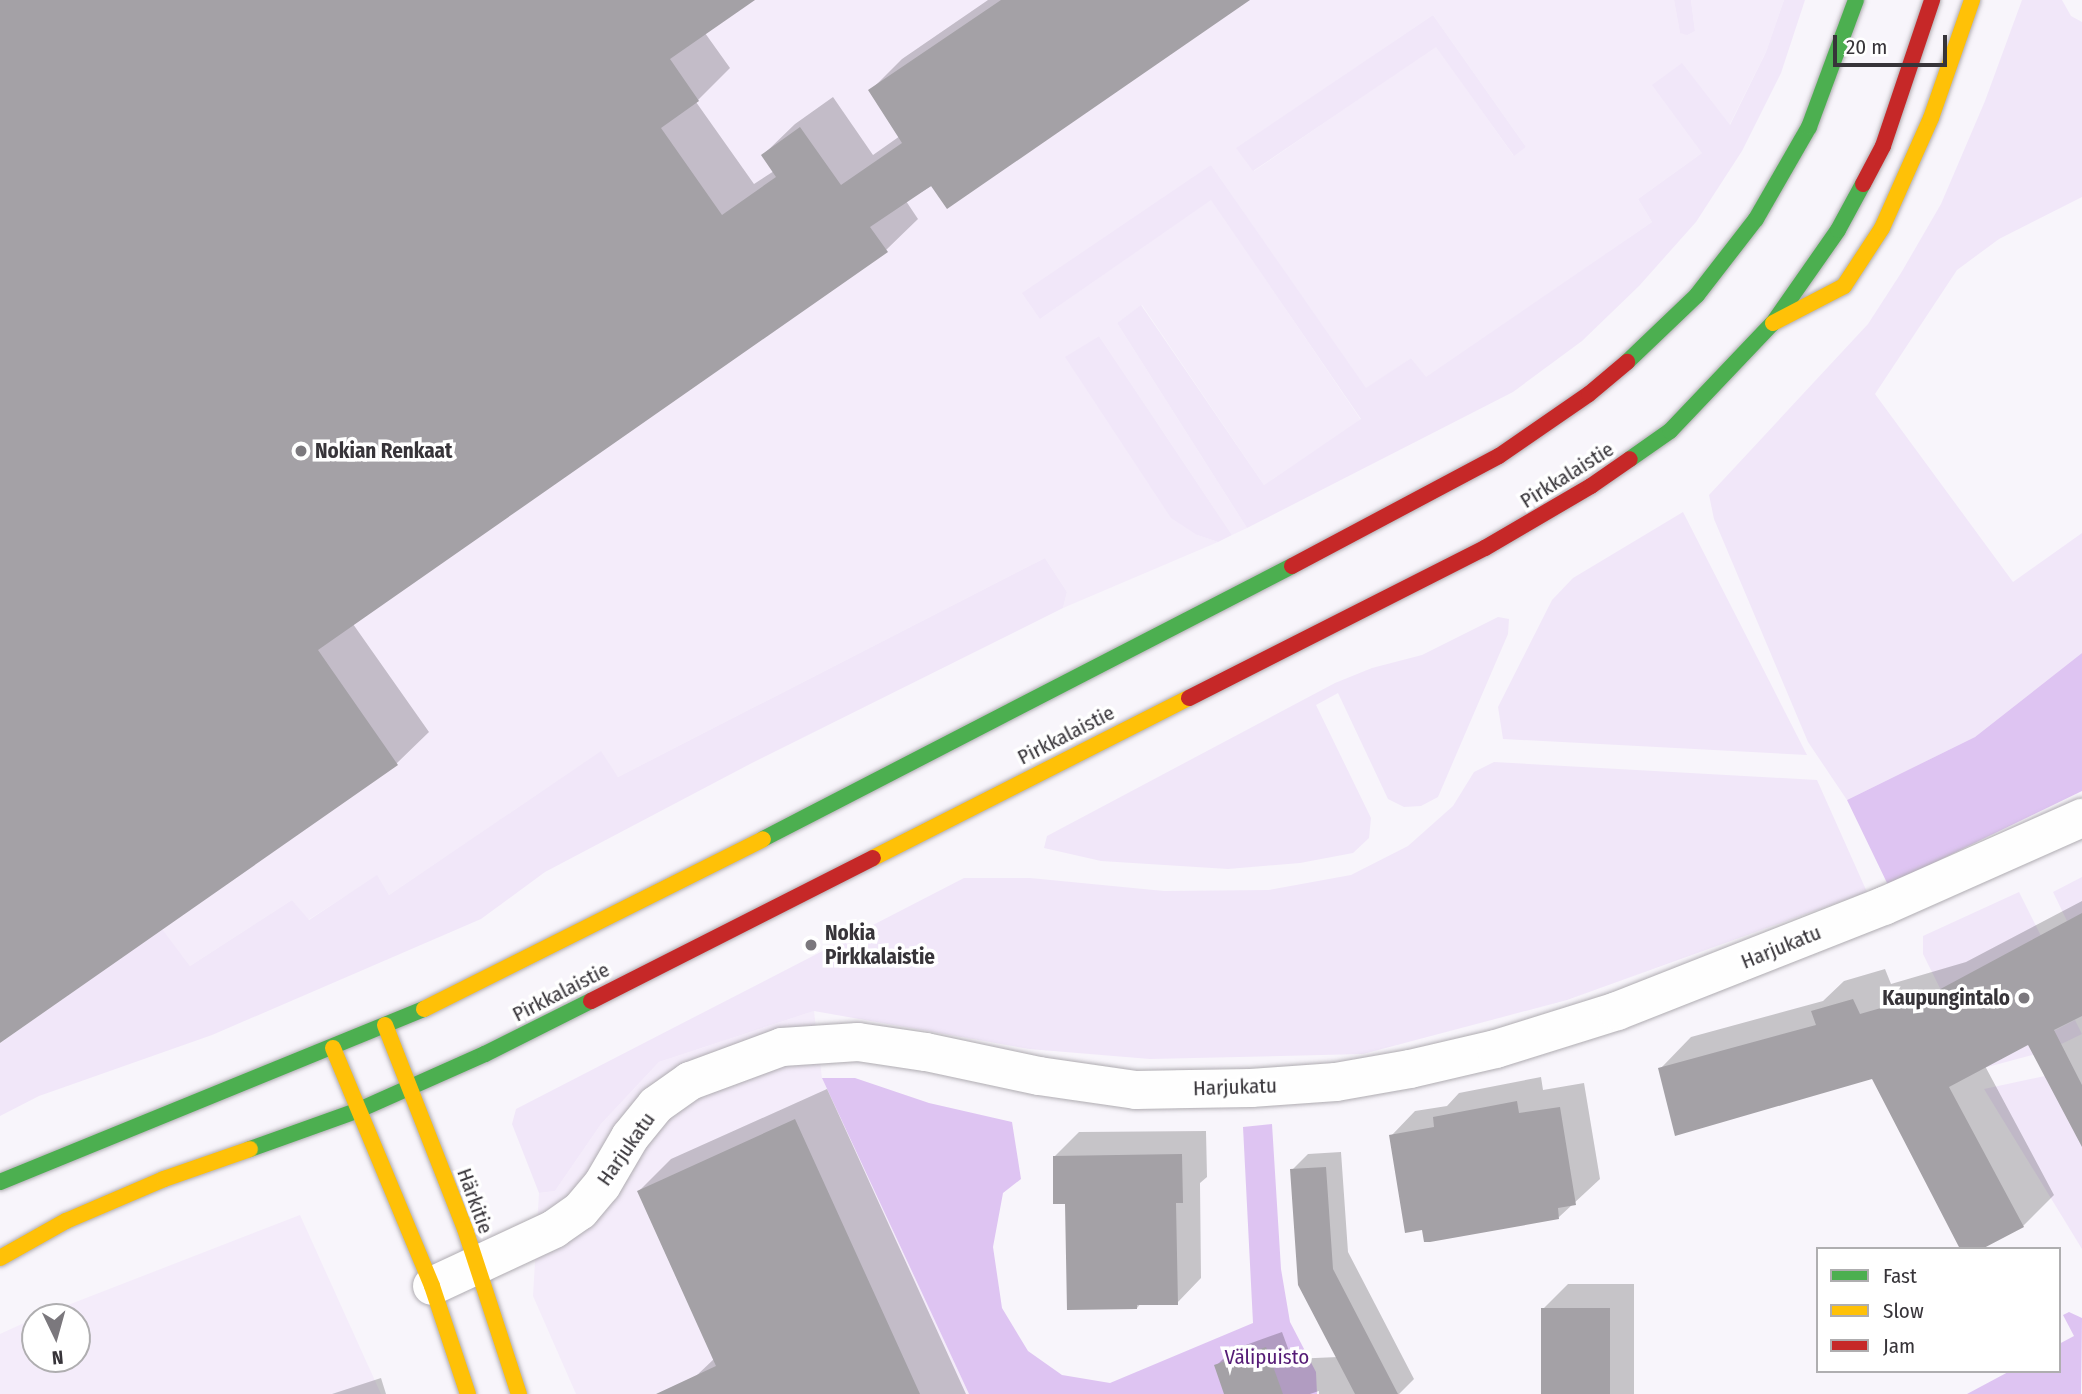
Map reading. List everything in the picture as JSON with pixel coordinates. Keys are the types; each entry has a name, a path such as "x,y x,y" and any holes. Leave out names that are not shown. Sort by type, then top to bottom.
{"main road":[{"name":"Pirkkalaistie","path":"0,1182 333,1048 458,994 589,930 1169,631 1499,456 1552,422 1651,342 1697,295 1756,219 1809,127 1856,0"},
{"name":"Pirkkalaistie","path":"0,1258 65,1221 164,1179 359,1110 410,1089 1541,518 1626,463 1670,431 1773,323 1838,230 1883,146 1932,0"},
{"path":"1773,323 1844,286 1882,228 1931,118 1972,0"},
{"name":"Härkitie","path":"385,1025 465,1229 519,1394"},
{"path":"333,1048 432,1286 468,1394"}],"street":[{"name":"Harjukatu","path":"432,1286 554,1229 580,1211 602,1185 630,1137 656,1105 690,1081 782,1047 858,1042 926,1052 1039,1076 1136,1090 1251,1088 1336,1082 1496,1049 1617,1011 1884,906 2082,818"}],"shaded area":[{"path":"0,0 1674,0 1680,33 1695,31 1691,0 1784,0 1766,52 1729,126 1702,153 1638,199 1652,222 1426,378 1411,358 1366,389 1211,165 1040,319 1211,199 1361,420 1264,485 1142,305 1117,323 1247,528 1232,535 1099,336 1066,357 1197,535 1218,542 1063,608 1067,592 1045,558 618,777 600,752 389,895 377,876 308,920 292,900 190,966 162,930","holes":["1433,15 1526,147 1513,155 1436,46 1254,171 1237,148"]},
{"path":"1674,0 1691,0 1695,31 1687,35 1680,33"},
{"path":"1784,0 1805,0 1781,73 1742,151 1696,222 1639,286 1582,341 1513,392 1247,528 1117,323 1141,305 1264,485 1361,419 1211,200 1040,319 1022,293 1211,165 1366,388 1411,358 1426,377 1652,222 1638,199 1702,153 1652,85 1682,63 1730,125 1766,52"},
{"path":"2022,0 2062,0 2071,16 2082,22 2082,197 1999,239 1957,270 1875,394 2013,582 2082,533 2082,653 1975,737 1847,800 1808,742 1714,519 1709,495 1868,324 1901,273 1941,204 1985,101"},
{"path":"1433,15 1526,147 1514,156 1436,47 1253,171 1236,148"},
{"path":"1099,336 1232,535 1218,542 1197,535 1171,518 1065,357"},
{"path":"1683,512 1807,755 1503,739 1498,707 1552,600 1573,578"},
{"path":"1045,558 1067,592 1063,608 750,764 545,872 481,919 212,1035 39,1096 0,1116 0,1043 162,929 190,966 292,900 309,920 377,875 389,895 601,751 618,777"},
{"path":"1498,617 1509,619 1508,634 1438,797 1421,806 1404,807 1388,799 1338,693 1316,705 1371,818 1369,838 1353,853 1300,863 1228,869 1101,861 1044,848 1047,836 1335,683 1372,668 1422,655"},
{"path":"1494,762 1817,780 1867,892 1567,1000 1363,1054 1150,1059 1029,1049 814,1011 659,1062 601,1124 555,1191 539,1193 512,1124 516,1109 964,878 1030,878 1164,891 1269,890 1351,875 1408,846 1453,806 1474,772"},
{"path":"2082,877 2082,914 2067,921 2053,892"},
{"path":"2019,892 2041,936 1998,1060 2075,1020 2082,1034 2047,1051 1980,1069 1923,954 1923,936"},
{"path":"814,1011 822,1078 969,1394 576,1394 533,1296 539,1193 555,1191 601,1124 659,1062"},
{"path":"2045,1076 2082,1119 2082,1249 1984,1089"},
{"path":"300,1215 381,1394 0,1394 0,1334 21,1324 21,1373 91,1373 91,1303 73,1303"}],"green space":[{"path":"2082,653 2082,791 1888,885 1847,800 1975,737"},
{"name":"Välipuisto","path":"822,1078 855,1078 929,1103 1012,1122 1021,1179 1003,1193 993,1247 1002,1308 1028,1351 1062,1375 1110,1383 1253,1323 1243,1127 1272,1124 1281,1269 1290,1322 1316,1372 1317,1394 969,1394"},
{"path":"2069,1312 2082,1318 2081,1394 1967,1394 2006,1373 2061,1373 2061,1343 2074,1336 2063,1315"}],"building":[{"name":"Nokian Renkaat","path":"0,0 755,0 670,59 699,101 661,128 722,215 776,177 761,155 800,127 841,185 902,143 868,90 1001,0 1250,0 947,209 931,186 870,227 888,252 318,650 398,765 0,1043"},
{"path":"2082,913 2082,1016 2054,1030 2082,1085 2082,1147 2028,1045 1949,1087 2024,1227 1986,1247 1959,1247 1872,1079 1675,1136 1658,1068 1816,1025 1811,1011 1853,999 1860,1014 1933,993"},
{"path":"1517,1101 1519,1113 1560,1107 1576,1205 1558,1208 1559,1219 1430,1242 1424,1242 1422,1230 1405,1233 1389,1135 1434,1127 1433,1117"},
{"path":"795,1119 920,1394 656,1394 716,1366 637,1191"},
{"path":"1182,1154 1183,1203 1176,1203 1178,1305 1137,1305 1137,1309 1067,1310 1065,1204 1053,1204 1053,1156"},
{"path":"1326,1167 1333,1269 1398,1394 1355,1394 1298,1285 1290,1169"},
{"path":"1541,1308 1610,1308 1610,1394 1541,1394"},
{"path":"1266,1347 1283,1394 1224,1394 1214,1365"}],"traffic: fast":[{"path":"1627,362 1697,295 1756,219 1809,127 1856,0"},
{"path":"1630,459 1670,431 1773,323 1838,230 1863,184"},
{"path":"763,839 1292,566"},
{"path":"250,1149 359,1110 485,1054 591,1001"},
{"path":"0,1182 424,1009"}],"traffic: slow":[{"path":"1773,323 1844,286 1882,228 1931,118 1972,0"},
{"path":"873,858 1189,698"},
{"path":"424,1009 763,839"},
{"path":"385,1025 465,1229 519,1394"},
{"path":"333,1048 432,1286 468,1394"},
{"path":"0,1258 66,1221 164,1179 250,1149"}],"traffic: jam":[{"path":"1863,184 1883,146 1932,0"},
{"path":"1292,566 1499,456 1589,394 1627,362"},
{"path":"1189,698 1485,548 1591,486 1630,459"},
{"path":"591,1001 873,858"}],"place":[{"name":"Nokian Renkaat","path":"301,451"},
{"name":"Nokia Pirkkalaistie","path":"811,945"},
{"name":"Kaupungintalo","path":"2024,998"}]}
